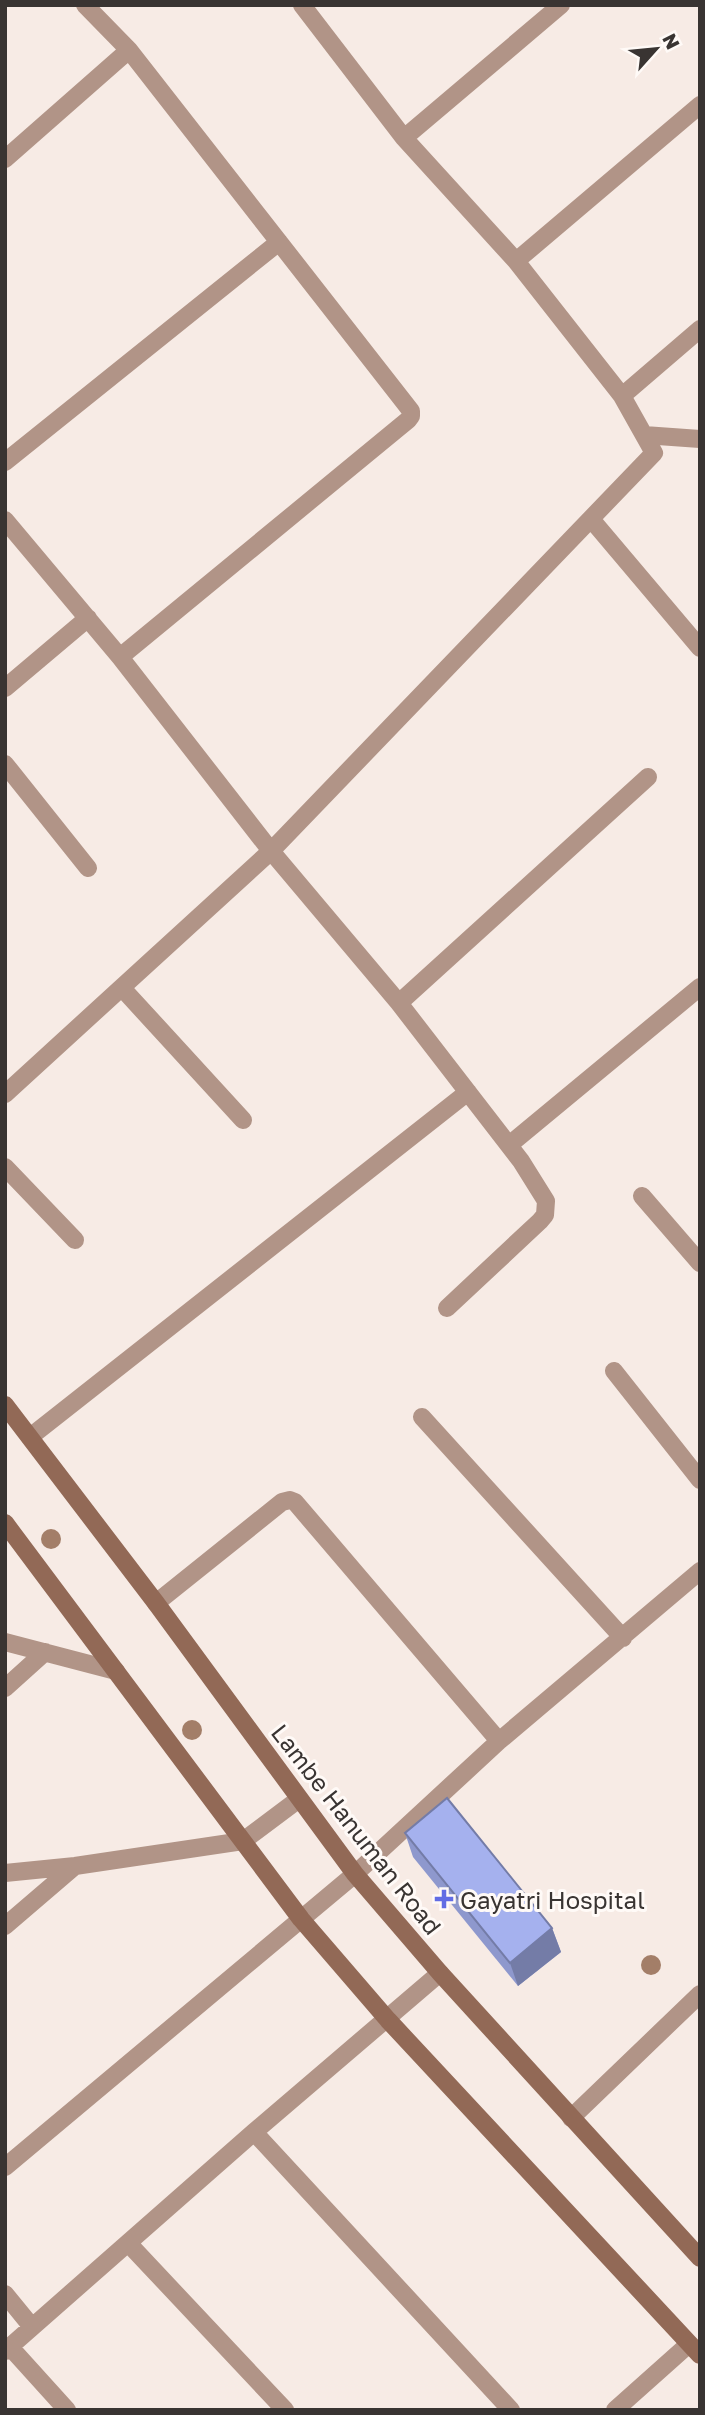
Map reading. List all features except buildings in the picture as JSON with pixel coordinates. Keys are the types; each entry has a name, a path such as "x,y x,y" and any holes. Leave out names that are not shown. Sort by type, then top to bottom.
{"main road":[{"name":"Lambe Hanuman Road","path":"5,1405 156,1603 355,1874 440,1973 700,2258"},
{"path":"5,1523 301,1919 388,2020 695,2350"}],"street":[{"path":"85,5 129,50 409,407 411,416 120,657"},
{"path":"5,1094 271,851 654,453 622,396 516,261 404,138 302,5"},
{"path":"404,138 561,5"},
{"path":"5,159 129,50"},
{"path":"516,261 700,105"},
{"path":"5,462 279,242"},
{"path":"622,396 700,329"},
{"path":"643,435 700,439"},
{"path":"591,519 700,648"},
{"path":"9,532 88,618 271,851 399,1003 521,1161 545,1201 545,1215 447,1308"},
{"path":"5,688 88,618"},
{"path":"5,764 88,868"},
{"path":"399,1003 648,777"},
{"path":"509,1145 700,987"},
{"path":"122,988 243,1121"},
{"path":"30,1437 468,1092"},
{"path":"5,1167 75,1240"},
{"path":"642,1196 700,1263"},
{"path":"614,1371 700,1480"},
{"path":"422,1417 623,1638"},
{"path":"156,1603 282,1502 290,1500 499,1741"},
{"path":"5,2167 355,1874 499,1741 700,1571"},
{"path":"5,1642 116,1671"},
{"path":"5,1688 45,1652"},
{"path":"5,1873 75,1866 243,1841 299,1799"},
{"path":"5,1926 75,1866"},
{"path":"67,2410 8,2349 254,2132 440,1973"},
{"path":"571,2118 700,1994"},
{"path":"254,2132 511,2410"},
{"path":"128,2243 285,2410"},
{"path":"5,2294 32,2327"},
{"path":"615,2410 695,2350"}],"place":[{"name":"Gayatri Hospital","path":"444,1899"}]}
